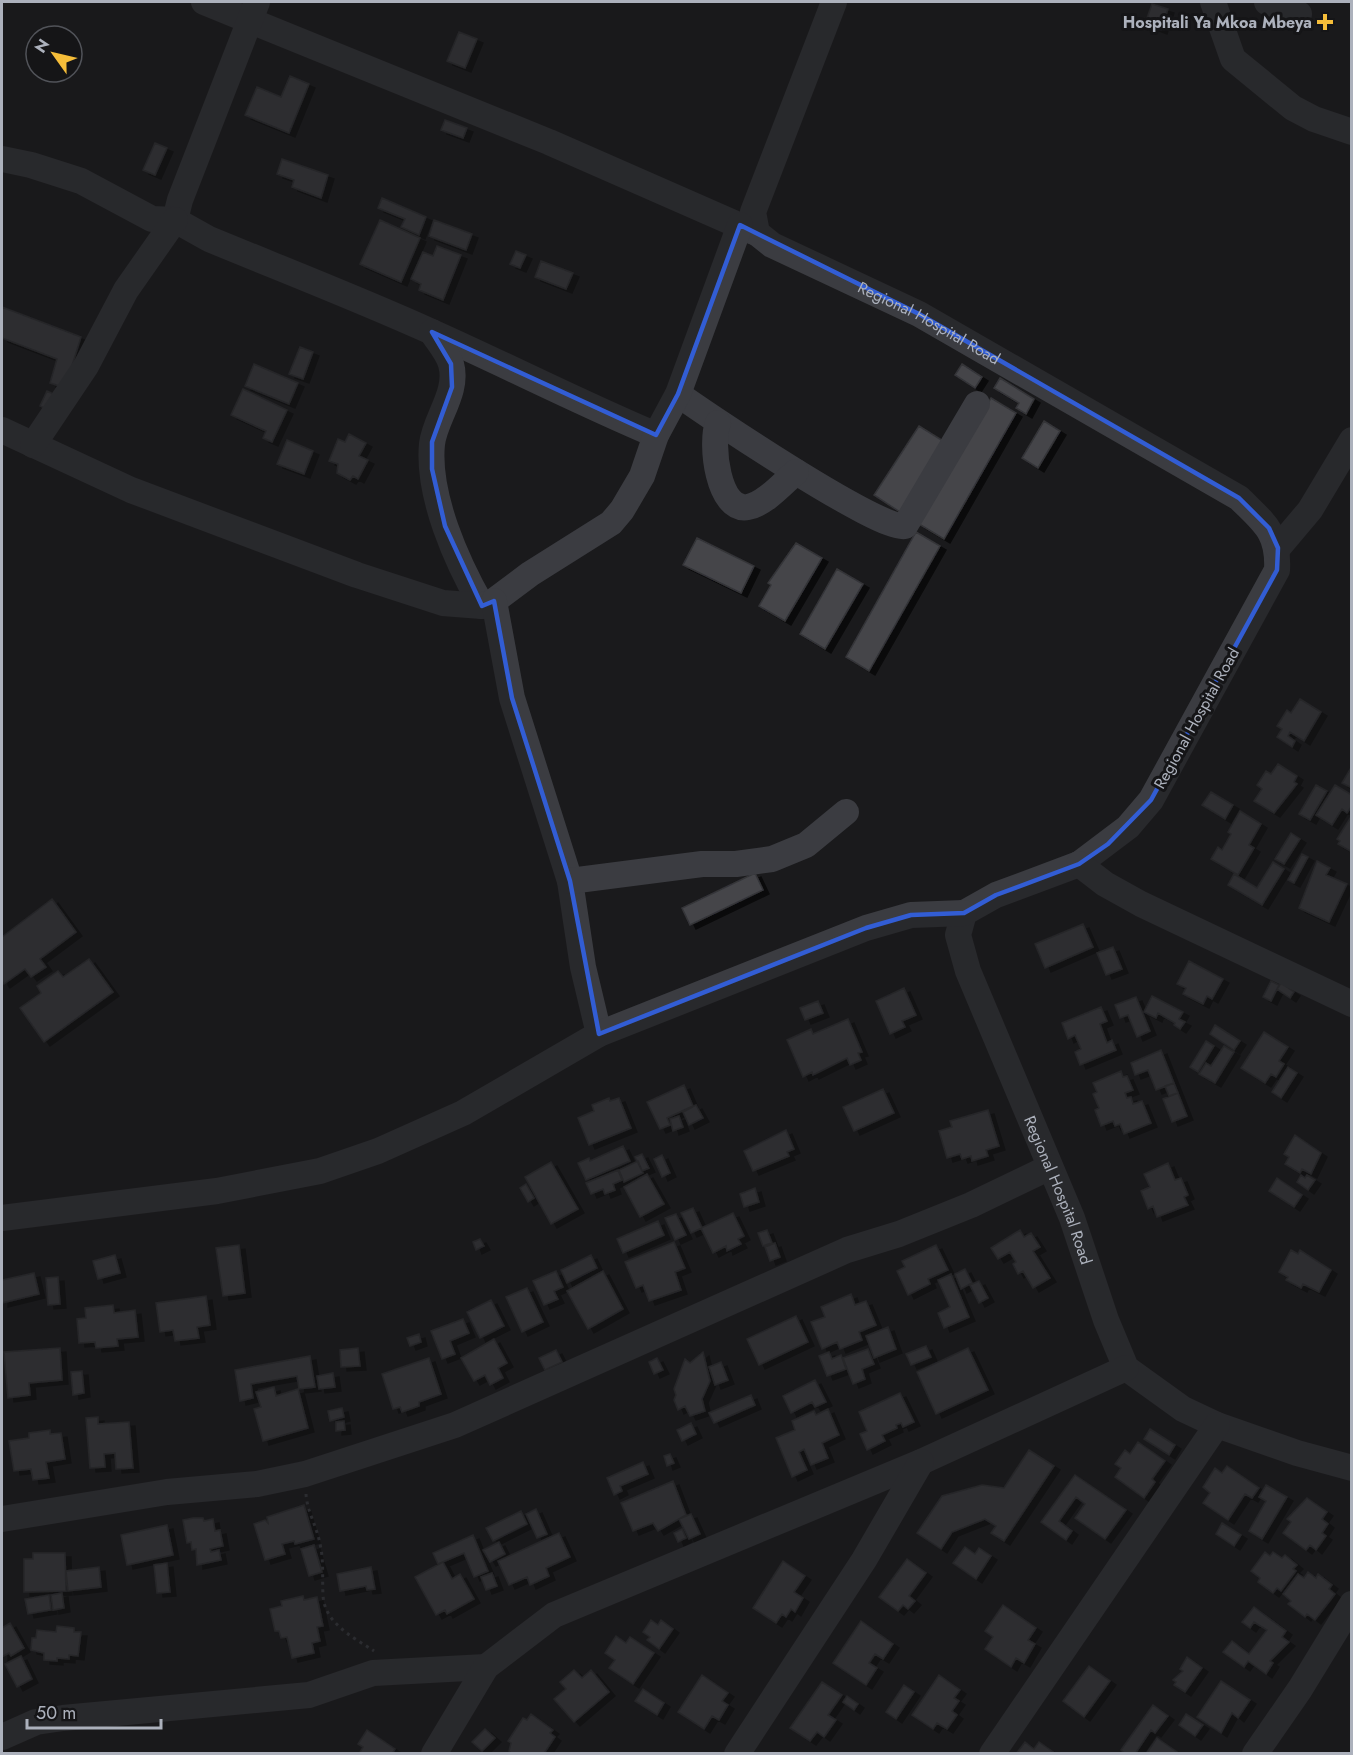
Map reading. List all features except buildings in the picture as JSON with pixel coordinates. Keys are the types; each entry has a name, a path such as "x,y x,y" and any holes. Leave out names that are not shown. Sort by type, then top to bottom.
{"street":[{"name":"Regional Hospital Road","path":"204,2 253,12 749,229 772,245 920,314 1239,498 1269,528 1278,549 1277,570 1151,800 1128,827 1079,864 996,895 964,913 958,936 968,971 1072,1218 1106,1320 1126,1368"},
{"path":"2,430 131,490 357,575 443,603 488,603 617,517 642,476 656,435 678,394 749,229 753,212 834,2"},
{"path":"1213,2 1233,59 1293,108 1314,119 1352,132"},
{"path":"1267,2 1299,14"},
{"path":"33,445 86,366 126,290 176,220 180,200 253,12"},
{"path":"2,159 31,165 81,181 152,219 176,220 209,239 432,332 548,385 578,402 656,435"},
{"path":"432,332 451,364 452,387 432,442 432,469 445,526 461,570 488,603 512,698 570,881 584,967 599,1034"},
{"path":"678,394 718,423 796,472 873,517 897,528 905,526 977,404"},
{"path":"718,423 714,433 717,463 728,500 739,507 750,507 796,472"},
{"path":"1278,549 1310,510 1352,440"},
{"path":"570,881 702,864 736,864 772,860 806,845 846,812"},
{"path":"1079,864 1105,884 1141,904 1351,1002"},
{"path":"2,1218 217,1191 320,1171 378,1151 463,1113 599,1034 866,928 911,915 964,913"},
{"path":"2,1519 167,1492 257,1484 305,1474 455,1425 787,1275 847,1250 899,1234 971,1205 1050,1167"},
{"path":"434,1754 486,1667 554,1615 921,1462 1126,1368 1183,1409 1217,1425 1297,1453 1352,1468"},
{"path":"992,1754 1217,1425"},
{"path":"736,1754 864,1560 921,1462"},
{"path":"1255,1754 1300,1689 1352,1605"},
{"path":"2,1737 45,1721 309,1695 373,1673 486,1667"}],"path":[{"path":"305,1474 307,1500 321,1545 324,1575 322,1597 327,1613 336,1625 406,1671"}],"highlighted area":[{"path":"740,225 919,314 1239,498 1269,528 1278,548 1277,570 1175,760 1151,800 1108,844 1079,864 996,895 964,913 911,915 866,928 599,1034 570,881 512,698 494,601 482,606 445,526 432,469 432,442 452,387 451,364 432,332 656,435 678,394"}],"place":[{"name":"Hospitali Ya Mkoa Mbeya","path":"1325,22"}]}
